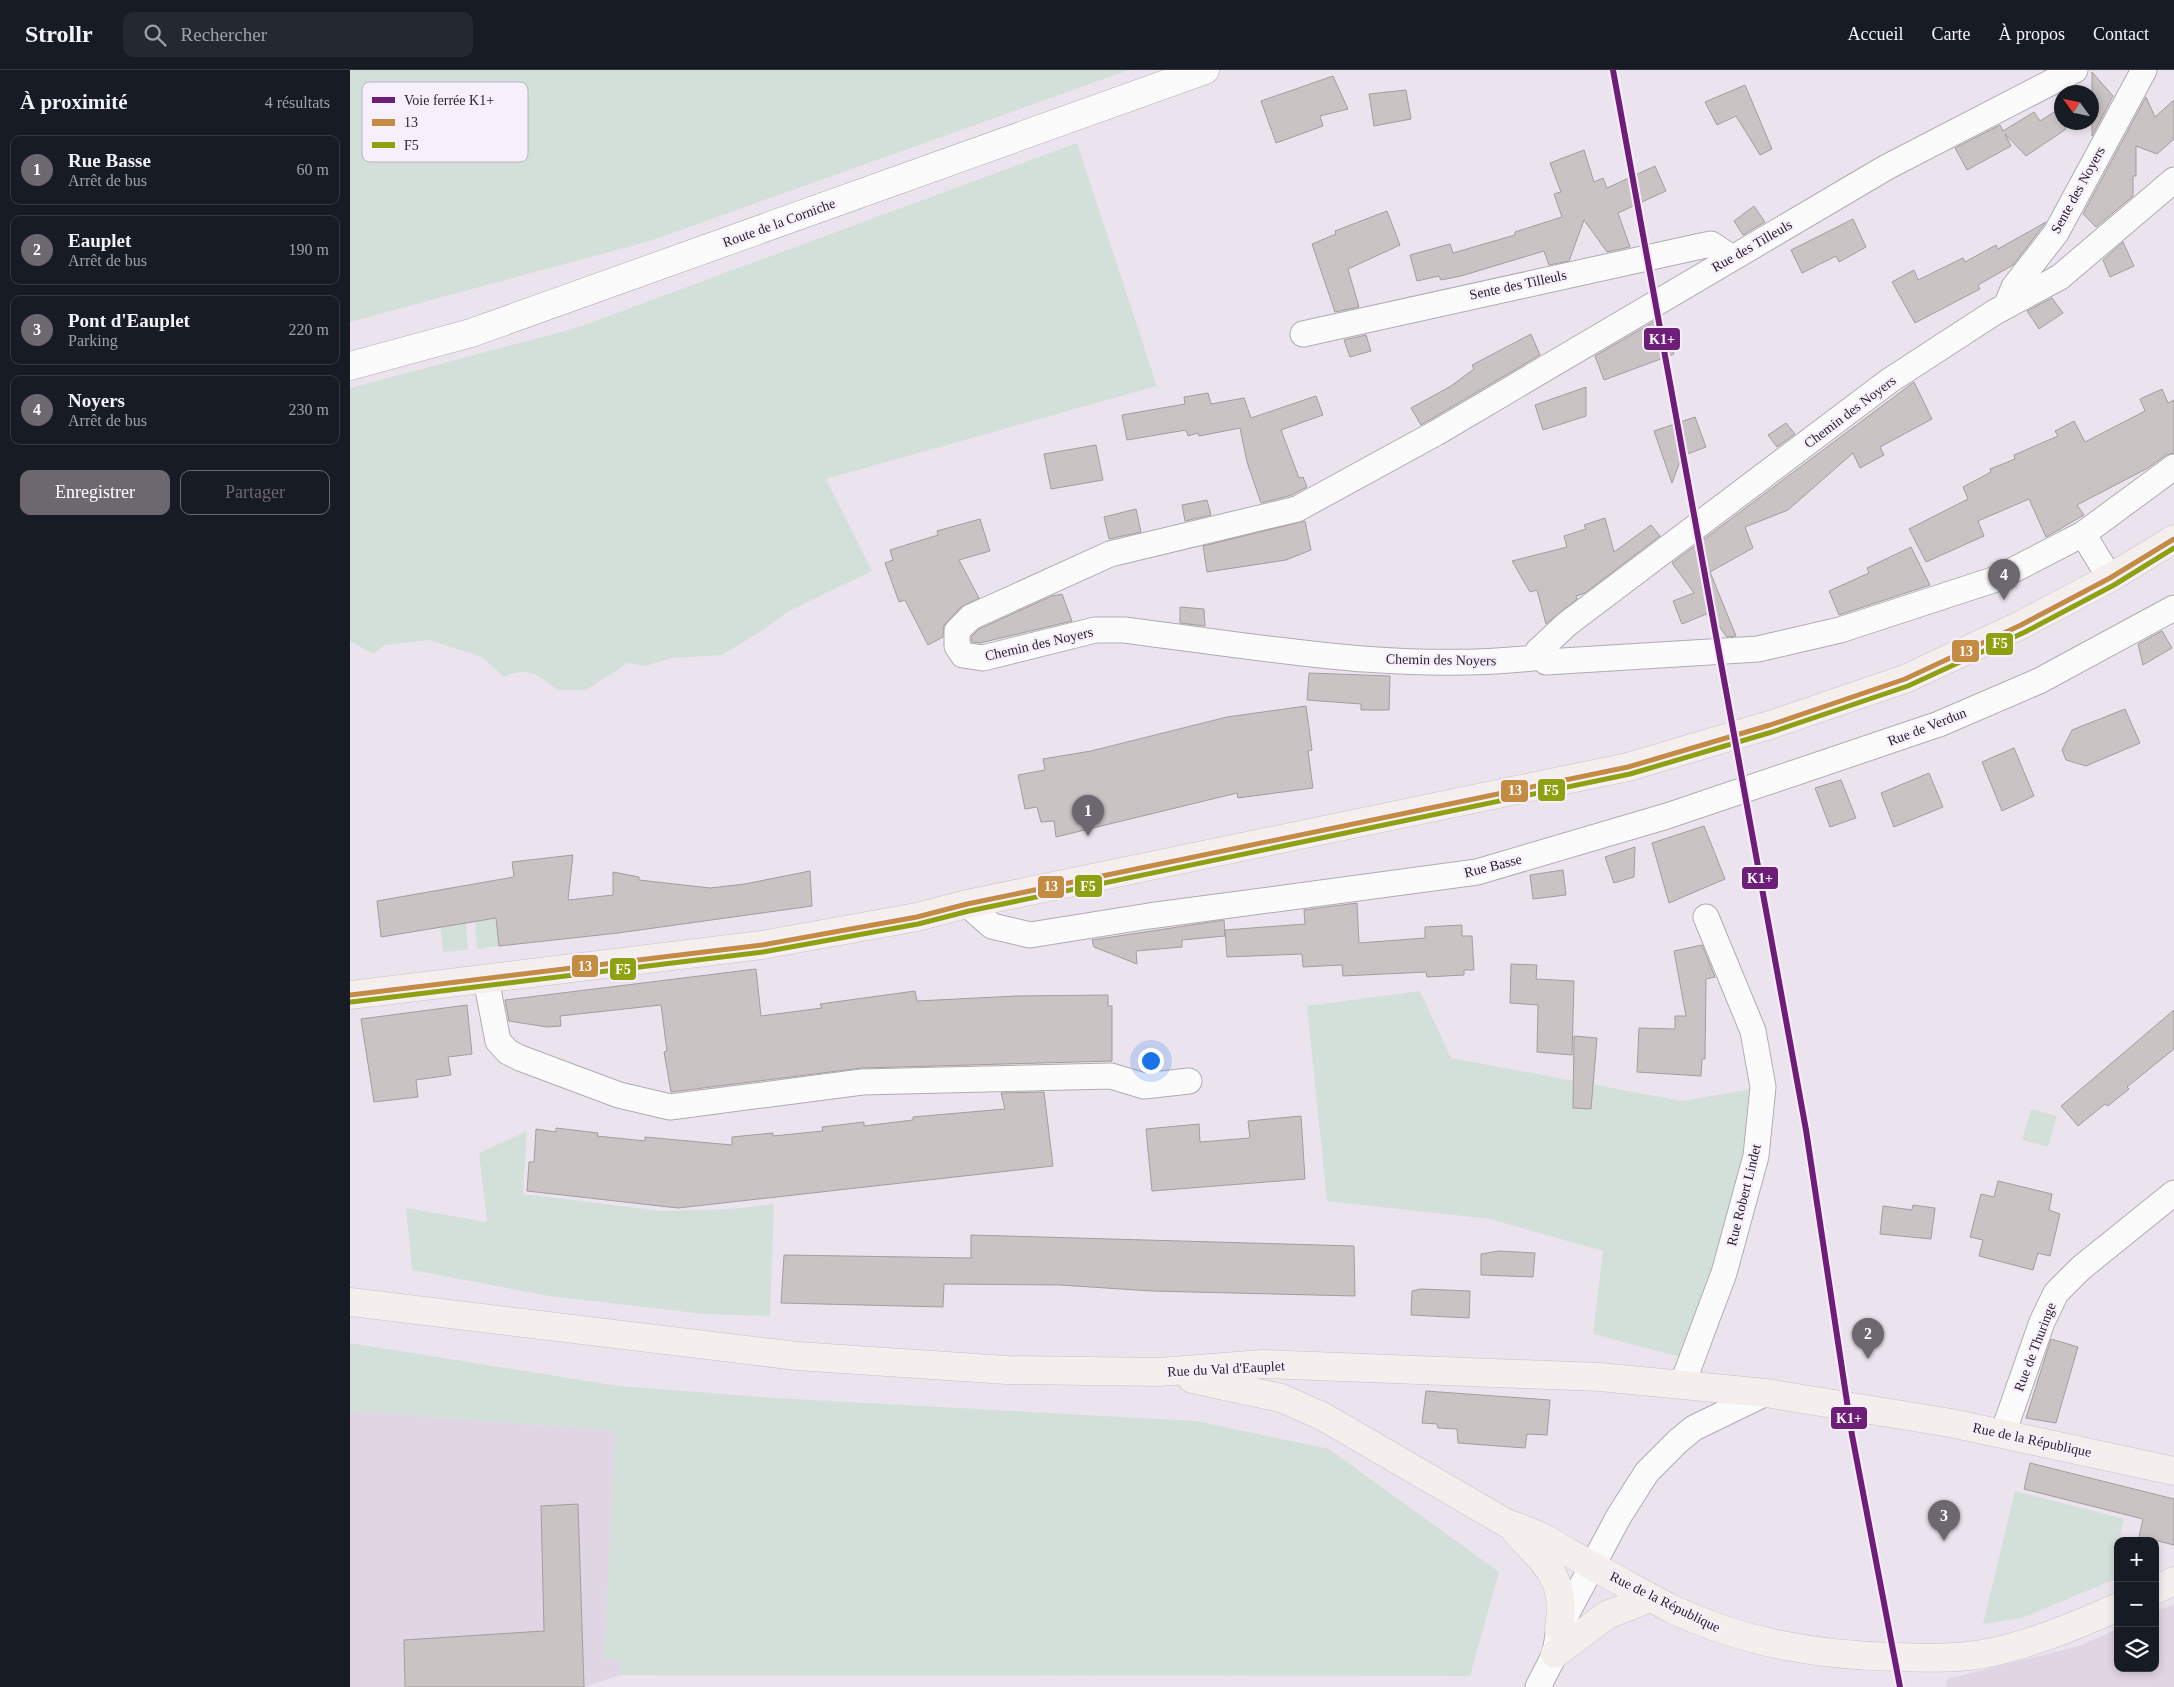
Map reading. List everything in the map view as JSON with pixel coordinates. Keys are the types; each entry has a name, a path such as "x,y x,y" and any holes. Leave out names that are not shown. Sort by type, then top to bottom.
{"main road":[{"path":"350,995 762,945 916,917 967,904 1628,768 1770,725 1906,679 2021,625 2110,578 2174,539"},
{"path":"350,1302 797,1356 1007,1370 1159,1372"},
{"name":"Rue du Val d'Eauplet","path":"1159,1372 1263,1364 1600,1377 1682,1386"},
{"name":"Rue du Val d'Eauplet","path":"1159,1372 1280,1398 1322,1416 1508,1524 1535,1532 1592,1566"},
{"name":"Rue de la République","path":"1682,1386 1766,1394 2003,1433 2174,1470"},
{"path":"1508,1524 1540,1555 1552,1574 1560,1594 1562,1608 1557,1641"},
{"name":"Rue de la République","path":"1592,1566 1650,1598 1723,1631 1765,1644 1820,1652 1922,1658 1992,1652 2063,1631 2114,1609"},
{"path":"2159,1588 2174,1581"},
{"path":"1557,1641 1607,1615 1650,1598"}],"street":[{"name":"Route de la Corniche","path":"350,366 471,333 1205,70"},
{"name":"Rue des Tilleuls","path":"1436,433 1731,257 1887,167 2075,70"},
{"name":"Sente des Noyers","path":"2006,306 2014,287 2056,233 2144,70"},
{"name":"Chemin des Noyers","path":"2083,534 1996,579 1840,630 1758,649 1546,662 1538,651 1567,624 1889,380 2006,306 2060,277 2174,180"},
{"name":"Sente des Tilleuls","path":"1303,334 1711,244 1731,257"},
{"name":"Chemin des Noyers","path":"1436,433 1297,509 1110,554 971,617 957,631 957,646 963,655 983,658 1095,630 1124,630 1311,654 1428,662 1515,660 1542,657"},
{"path":"2110,578 2083,534 2174,467"},
{"name":"Rue de Verdun","path":"1667,816 1939,724 2039,680 2174,608"},
{"name":"Rue Basse","path":"967,904 992,926 1030,935 1149,916 1477,872 1667,816"},
{"name":"Rue Robert Lindet","path":"1682,1386 1724,1273 1752,1174 1756,1156 1763,1086 1754,1031 1706,917"},
{"path":"486,979 498,1041 508,1052 619,1095 670,1107 862,1082 1111,1076 1144,1086 1190,1081"},
{"name":"Rue de Thuringe","path":"2003,1433 2042,1322 2056,1293 2082,1268 2174,1193"},
{"path":"1538,1687 1592,1566 1633,1492 1647,1472 1678,1441 1705,1422 1766,1394"}],"shaded area":[{"path":"350,70 1129,70 650,241 350,322"},
{"path":"1077,143 1157,386 826,479 872,571 787,612 765,629 722,655 672,658 645,666 628,663 586,690 557,690 532,673 520,672 504,677 482,657 429,640 385,645 373,654 350,641 350,388 576,328"},
{"path":"496,919 499,946 477,949 475,922"},
{"path":"466,923 468,950 443,952 440,926"},
{"path":"1420,991 1451,1058 1682,1101 1763,1087 1692,1360 1593,1334 1603,1251 1490,1219 1327,1201 1307,1006"},
{"path":"2031,1109 2057,1116 2048,1147 2022,1140"},
{"path":"527,1131 523,1194 662,1211 732,1209 774,1204 770,1316 704,1314 549,1296 412,1270 406,1208 487,1222 479,1153"},
{"path":"350,1343 618,1386 776,1398 1196,1421 1329,1449 1499,1572 1470,1676 620,1675 622,1661 604,1659 615,1431 350,1411"},
{"path":"350,1411 616,1431 604,1659 623,1661 620,1675 584,1687 350,1687"},
{"path":"2015,1491 2124,1519 2120,1537 2114,1537 2114,1580 2022,1618 1983,1624"},
{"path":"2174,1604 2174,1687 1946,1687 1947,1679 2079,1646 2114,1631 2114,1672 2159,1672 2159,1610"}],"building":[{"path":"2092,72 2113,96 2099,123 2099,85 2092,85"},
{"path":"1333,76 1348,109 1320,116 1323,126 1276,143 1261,101"},
{"path":"1745,85 1772,149 1760,155 1736,116 1717,125 1705,102"},
{"path":"1406,90 1411,119 1374,126 1369,94"},
{"path":"2146,97 2155,117 2174,100 2174,139 2157,154 2136,146 2136,176 2133,176 2133,196 2096,227 2083,214"},
{"path":"2034,112 2040,121 2054,112 2054,130 2065,130 2026,156 2005,134 2011,146 1967,170 1955,148 2000,125 2003,131"},
{"path":"1584,150 1594,182 1603,178 1607,188 1655,166 1666,191 1618,213 1630,247 1607,252 1584,220 1569,261 1549,265 1544,251 1461,276 1441,280 1439,276 1417,281 1410,255 1450,244 1453,253 1515,235 1515,232 1562,217 1554,194 1561,192 1550,163"},
{"path":"1754,206 1765,222 1743,235 1734,221"},
{"path":"1387,211 1400,245 1348,269 1359,307 1335,312 1312,244 1336,234 1335,231"},
{"path":"1853,219 1866,247 1839,262 1836,256 1802,273 1791,250"},
{"path":"2046,222 2013,265 1978,285 1980,289 1915,323 1892,282 1914,270 1918,280 1963,258 1965,262 1996,245 1998,249"},
{"path":"2123,242 2134,266 2110,277 2103,260"},
{"path":"2052,298 2063,313 2039,329 2027,311"},
{"path":"1660,318 1674,354 1604,380 1595,356"},
{"path":"1531,334 1540,355 1421,425 1411,408 1451,386 1474,369 1472,365"},
{"path":"1366,335 1371,351 1350,357 1344,340"},
{"path":"1914,382 1932,419 1880,447 1884,455 1860,468 1853,453 1788,510 1745,527 1753,548 1710,572 1736,636 1727,637 1709,613 1682,624 1673,601 1694,593 1672,563"},
{"path":"1586,387 1586,416 1543,430 1535,405"},
{"path":"2162,389 2168,403 2174,400 2174,453 2166,455 2148,468 2077,505 2084,515 2046,537 2029,499 1978,521 1984,536 1926,562 1909,529 1968,499 1963,487 1991,472 1990,469 2015,459 2014,455 2058,436 2055,431 2074,421 2085,442 2145,411 2140,399"},
{"path":"1208,393 1211,404 1244,398 1251,418 1316,396 1323,415 1281,430 1299,478 1303,477 1307,487 1292,495 1261,503 1247,462 1240,428 1199,436 1198,433 1188,436 1186,430 1127,440 1122,415 1185,404 1184,397"},
{"path":"1695,417 1706,447 1682,456 1672,483 1654,431"},
{"path":"1786,423 1795,434 1777,447 1768,435"},
{"path":"1096,445 1103,480 1051,489 1044,454"},
{"path":"1207,500 1211,515 1185,521 1182,505"},
{"path":"1136,509 1141,532 1109,539 1104,517"},
{"path":"1605,518 1614,552 1651,525 1660,536 1585,593 1576,596 1577,599 1546,624 1537,590 1530,592 1512,561 1567,547 1564,536 1586,529 1584,525"},
{"path":"980,519 990,551 959,560 979,598 961,607 944,625 943,637 928,645 905,600 899,602 885,563 893,560 890,550 938,535 937,531"},
{"path":"1305,521 1311,550 1286,560 1207,572 1203,546"},
{"path":"1911,547 1930,585 1839,615 1829,591 1869,573 1867,568"},
{"path":"1062,594 1072,621 980,643 972,642 971,637 979,629 1052,596"},
{"path":"1180,607 1204,609 1205,626 1180,623"},
{"path":"2162,631 2172,648 2143,665 2138,644"},
{"path":"1309,673 1390,676 1389,710 1361,710 1361,704 1307,700"},
{"path":"1306,706 1312,750 1308,751 1313,788 1238,798 1237,793 1056,837 1054,821 1041,822 1037,807 1025,809 1018,775 1045,770 1043,759 1091,751 1227,717"},
{"path":"2125,709 2140,743 2086,766 2066,760 2062,750 2072,730"},
{"path":"2014,748 2034,796 2002,811 1982,762"},
{"path":"1929,773 1943,807 1894,827 1881,793"},
{"path":"1841,780 1856,818 1830,827 1815,788"},
{"path":"1704,826 1725,879 1669,903 1652,843"},
{"path":"1635,847 1634,877 1614,883 1605,857"},
{"path":"573,855 568,900 613,895 613,872 639,877 639,880 710,888 745,884 810,871 812,906 618,933 499,946 496,918 381,937 377,901 514,877 512,862"},
{"path":"1563,870 1566,895 1533,899 1530,875"},
{"path":"1357,903 1359,943 1425,938 1425,927 1462,925 1462,936 1472,936 1474,970 1464,970 1464,975 1427,977 1426,972 1343,976 1342,965 1303,967 1302,954 1227,957 1225,930 1305,924 1304,910"},
{"path":"1224,920 1225,936 1182,940 1182,947 1136,951 1137,964 1094,947 1092,940"},
{"path":"1702,945 1715,977 1706,979 1705,1059 1702,1059 1701,1076 1637,1072 1639,1028 1675,1029 1675,1016 1686,1016 1674,951"},
{"path":"1511,964 1537,965 1536,979 1574,981 1572,1055 1537,1052 1538,1005 1510,1003"},
{"path":"756,969 761,1016 822,1008 820,1004 915,991 917,1001 1016,996 1108,995 1108,1006 1112,1006 1112,1061 862,1068 671,1092 664,1052 667,1051 661,1005 560,1016 561,1026 547,1027 509,1021 505,1000"},
{"path":"467,1005 472,1054 448,1057 451,1075 416,1080 418,1097 374,1102 361,1019"},
{"path":"2174,1010 2174,1049 2127,1087 2129,1089 2108,1106 2105,1104 2078,1126 2061,1106"},
{"path":"1574,1036 1597,1038 1591,1109 1573,1108"},
{"path":"1044,1092 1053,1166 678,1208 527,1191 529,1162 534,1162 536,1129 556,1132 556,1128 598,1133 597,1136 645,1141 645,1137 732,1145 732,1137 773,1133 773,1136 823,1131 822,1127 864,1122 864,1126 913,1120 913,1117 1005,1109 1001,1093"},
{"path":"1301,1116 1305,1179 1152,1191 1146,1129 1199,1124 1200,1142 1250,1138 1248,1121"},
{"path":"1998,1181 2052,1194 2049,1210 2060,1214 2050,1256 2038,1253 2033,1270 1979,1256 1983,1240 1970,1237 1981,1194 1994,1197"},
{"path":"1913,1205 1935,1208 1931,1239 1880,1234 1883,1206 1912,1210"},
{"path":"971,1235 1354,1246 1355,1296 1152,1291 1060,1285 944,1284 943,1307 781,1303 784,1255 971,1258"},
{"path":"1499,1251 1535,1253 1533,1277 1481,1275 1481,1254"},
{"path":"1420,1289 1470,1291 1469,1318 1411,1315 1412,1291"},
{"path":"2051,1339 2078,1347 2056,1423 2026,1418"},
{"path":"1426,1391 1550,1400 1547,1435 1527,1434 1525,1448 1458,1443 1457,1429 1438,1428 1437,1424 1422,1423"},
{"path":"2030,1463 2174,1499 2174,1545 2159,1541 2159,1537 2139,1537 2143,1519 2024,1489"},
{"path":"578,1504 584,1687 405,1687 404,1640 544,1631 541,1506"}],"rail line":[{"name":"K1+","path":"1613,70 1806,1130 1852,1435 1900,1687"}],"transit line":[{"name":"13","path":"350,995 762,945 917,917 967,904 1628,767 1770,725 1905,679 2021,625 2110,578 2174,539"},
{"name":"F5","path":"351,1002 763,952 918,924 969,911 1630,774 1772,732 1908,686 2025,632 2114,585 2174,548"}],"place":[{"name":"Noyers","path":"2004,600"},
{"name":"Rue Basse","path":"1088,836"},
{"name":"Eauplet","path":"1868,1359"},
{"name":"Pont d'Eauplet","path":"1944,1541"}]}
